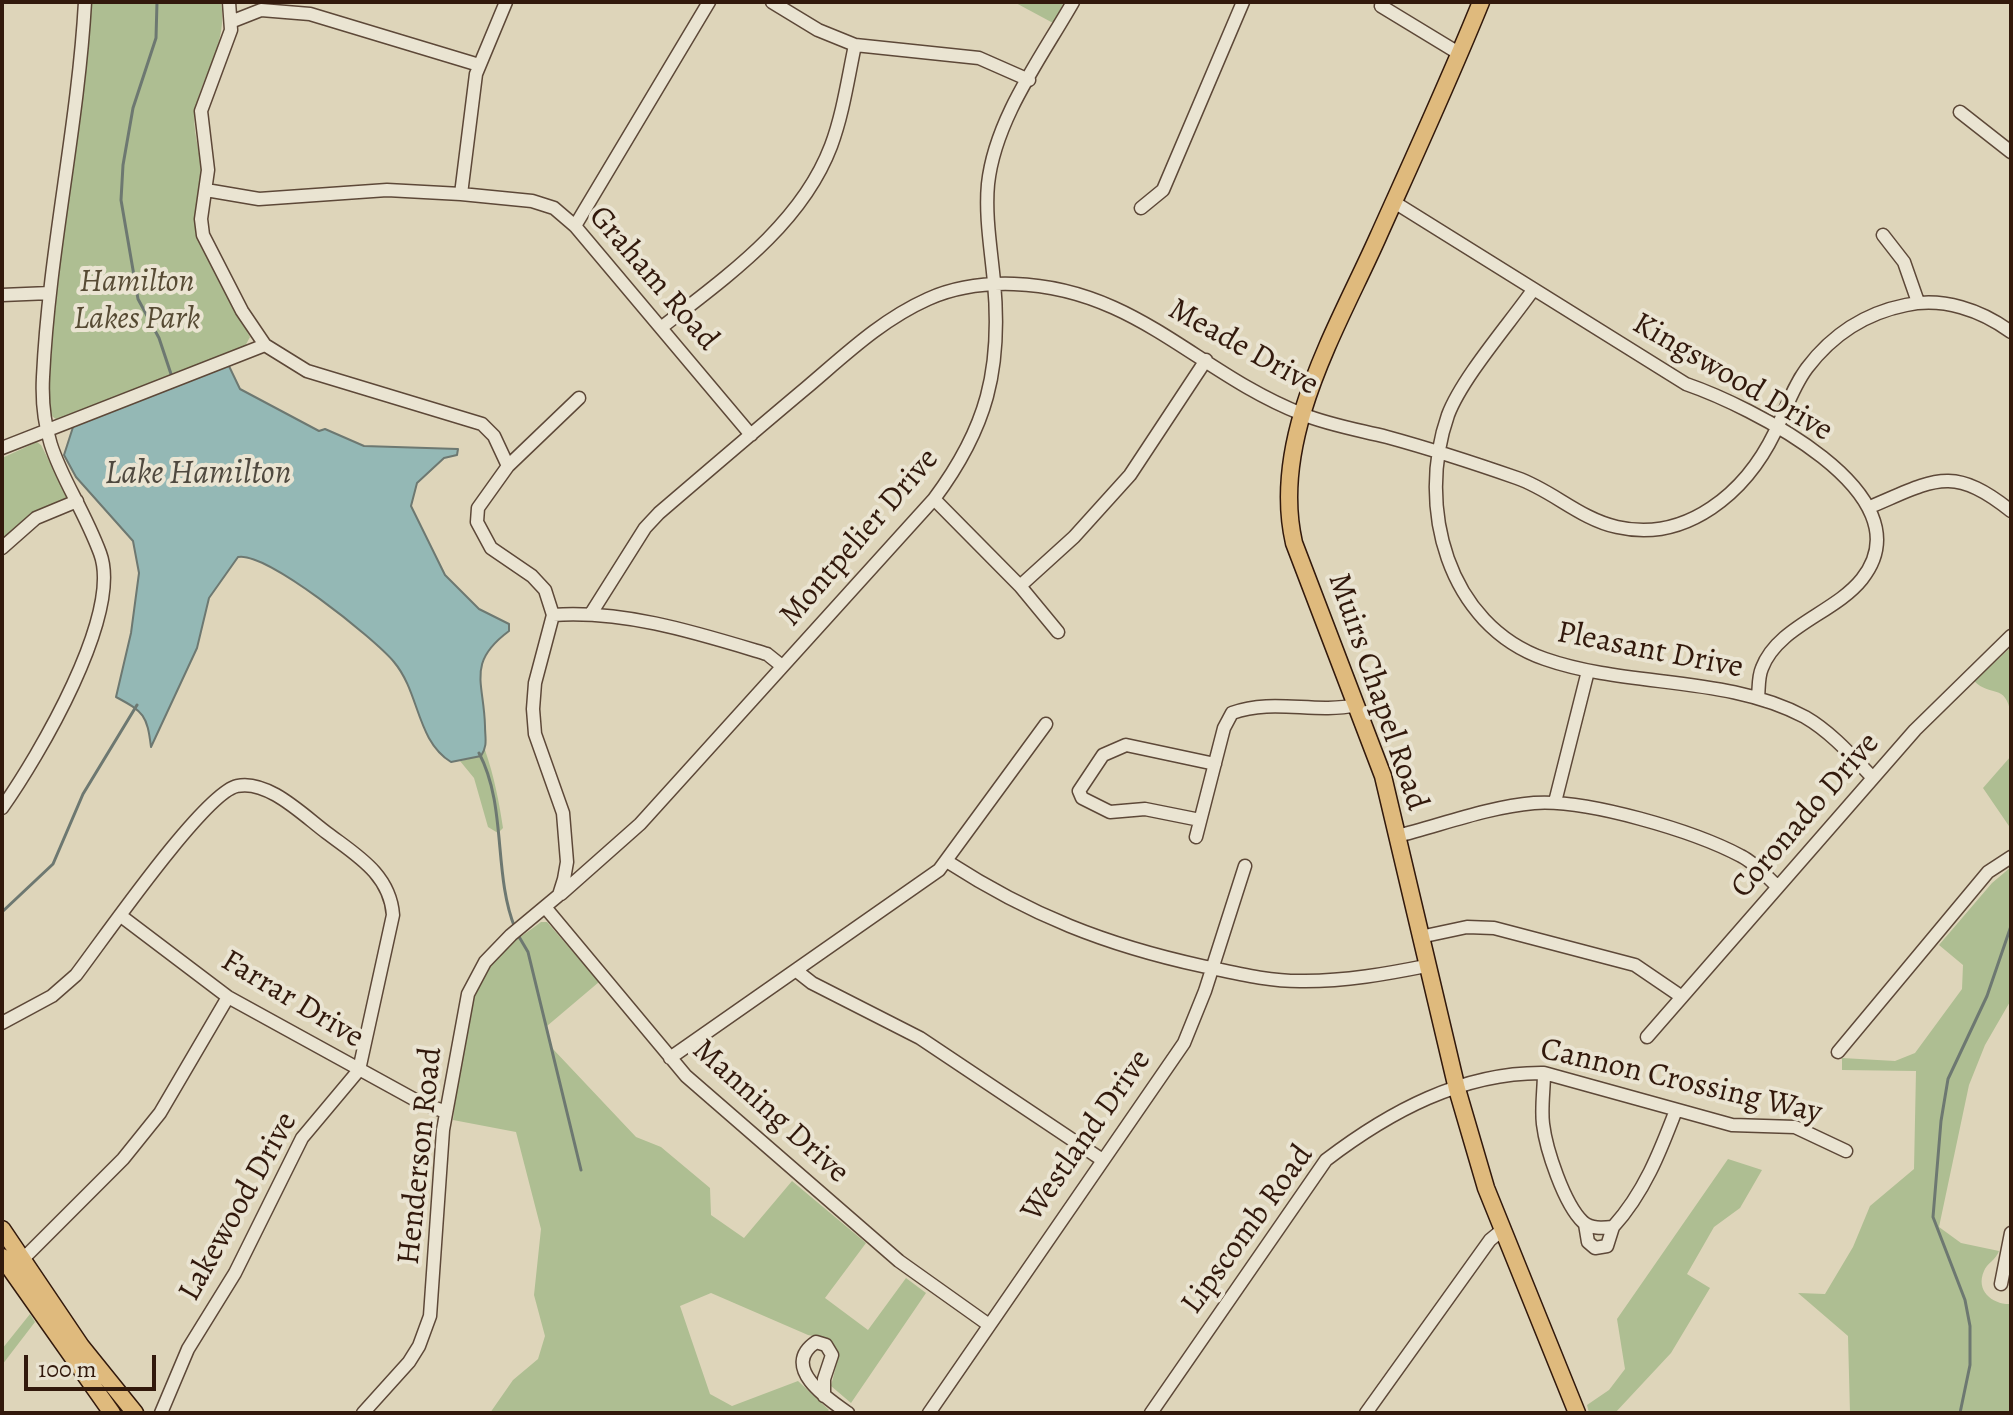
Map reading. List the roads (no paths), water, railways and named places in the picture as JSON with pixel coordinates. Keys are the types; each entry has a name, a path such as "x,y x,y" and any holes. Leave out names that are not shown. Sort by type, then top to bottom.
{"main road":[{"name":"Muirs Chapel Road","path":"1481,2 1320,368 1303,415 1288,487 1291,527 1383,776 1457,1089 1501,1231 1577,1413"},
{"path":"2,1229 9,1266 112,1413"},
{"path":"9,1266 81,1346 135,1413"}],"street":[{"path":"2,808 30,768 84,659 101,609 102,557 77,501 58,468 46,431 43,376 85,2"},
{"path":"229,2 233,21 201,111 208,170 201,219 203,235 242,311 265,345 307,371 482,424 494,436 508,466"},
{"path":"461,194 470,99 479,65 506,2"},
{"path":"575,226 709,2"},
{"path":"772,2 818,30 855,45 979,58 1029,80"},
{"name":"Montpelier Drive","path":"559,895 640,824 934,499 967,454 992,386 998,334 987,212 988,183 1002,131 1073,2"},
{"path":"1141,208 1163,190 1243,2"},
{"path":"1381,6 1460,54"},
{"path":"233,21 261,10 310,14 479,65"},
{"path":"662,327 760,247 803,198 831,145 855,45"},
{"path":"1960,112 2011,152"},
{"name":"Graham Road","path":"206,190 259,199 387,190 532,201 554,208 575,226 751,435"},
{"name":"Kingswood Drive","path":"1394,202 1686,384 1730,399 1777,428 1850,479 1870,507"},
{"path":"1883,235 1904,262 1918,302"},
{"name":"Meade Drive","path":"592,612 645,528 886,321 930,298 957,289 994,284 1047,285 1095,298 1303,415 1439,451 1538,486 1598,522 1643,531 1683,523 1718,504 1751,474 1777,428 1795,386 1819,354 1868,316 1918,302 1959,306 1983,314 2011,332"},
{"name":"Pleasant Drive","path":"1533,290 1449,413 1439,451 1435,492 1442,546 1462,591 1478,612 1519,646 1541,658 1588,671 1758,698 1807,719 1873,778"},
{"path":"2,295 50,293"},
{"path":"2,448 265,345"},
{"path":"1020,586 1074,537 1130,475 1206,360"},
{"path":"559,895 567,862 563,813 535,734 533,709 535,683 553,615 545,590 532,576 491,548 477,522 478,508 508,466 579,398"},
{"path":"1758,698 1760,670 1768,655 1778,644 1843,598 1868,572 1876,527 1870,507 1930,482 1957,480 1985,491 2011,511"},
{"path":"934,499 1020,586 1058,632"},
{"path":"2,548 36,518 77,501"},
{"path":"553,615 592,612 632,618 758,651 782,666"},
{"name":"Coronado Drive","path":"1647,1037 1915,730 2011,636"},
{"path":"1555,802 1588,671"},
{"path":"1196,837 1224,728 1232,713 1251,706 1328,711 1357,705"},
{"path":"670,1058 798,972 948,862 1046,724"},
{"path":"1200,820 1145,809 1110,812 1082,798 1079,791 1103,755 1113,748 1126,745 1215,764"},
{"name":"Lakewood Drive","path":"2,1023 64,987 208,805 238,785 258,787 275,796 367,862 380,876 393,906 390,934 359,1070 302,1138 235,1273 188,1349 161,1413"},
{"path":"1397,836 1510,807 1555,802 1621,815 1719,846 1744,857 1778,887"},
{"path":"1838,1052 1988,872 2011,857"},
{"path":"948,862 1004,898 1092,937 1213,968 1301,981 1369,977 1426,966"},
{"name":"Westland Drive","path":"929,1413 1101,1159 1184,1043 1213,968 1245,866"},
{"name":"Henderson Road","path":"363,1413 409,1362 419,1346 430,1316 446,1112 462,1021 474,979 496,949 559,895"},
{"name":"Manning Drive","path":"545,907 686,1076 899,1261 989,1325"},
{"name":"Farrar Drive","path":"121,916 228,997 419,1102 446,1112"},
{"path":"1420,937 1467,927 1494,928 1635,965 1682,997"},
{"path":"798,972 812,983 920,1038 1101,1159"},
{"path":"9,1266 123,1159 160,1113 228,997"},
{"name":"Cannon Crossing Way","path":"1457,1089 1513,1073 1544,1073 1732,1125 1795,1127 1846,1151"},
{"path":"1544,1073 1543,1123 1553,1163 1575,1211 1585,1224 1588,1242 1595,1248 1607,1246 1613,1227 1637,1197 1658,1158 1676,1110"},
{"name":"Lipscomb Road","path":"1151,1413 1326,1160 1364,1130 1399,1109 1457,1089"},
{"path":"1585,1224 1613,1227"},
{"path":"1366,1413 1490,1240 1501,1231"},
{"path":"2001,1284 2011,1233"},
{"path":"824,1396 848,1413"}],"water":[{"name":"Lake Hamilton","path":"228,364 240,389 319,431 325,429 364,446 458,449 457,455 444,458 417,483 411,506 445,575 479,609 509,624 509,631 487,653 482,664 480,674 486,741 481,756 451,762 440,753 424,729 409,688 394,662 366,635 319,599 272,568 252,559 238,557 209,598 197,648 151,747 146,721 133,707 116,697 131,633 139,573 133,541 76,477 64,455 74,424"}],"waterway":[{"path":"157,2 156,38 133,108 123,165 121,200 138,299 159,338 172,377"},
{"path":"2,912 53,864 83,794 137,705"},
{"path":"479,753 493,795 504,885 515,928"},
{"path":"1960,1413 1970,1365 1970,1326 1965,1300 1933,1217 1941,1121 1948,1079 1987,996 2011,926"},
{"path":"518,935 528,952 581,1170"}],"park label":[{"name":"Hamilton Lakes Park","path":"137,302"}]}
